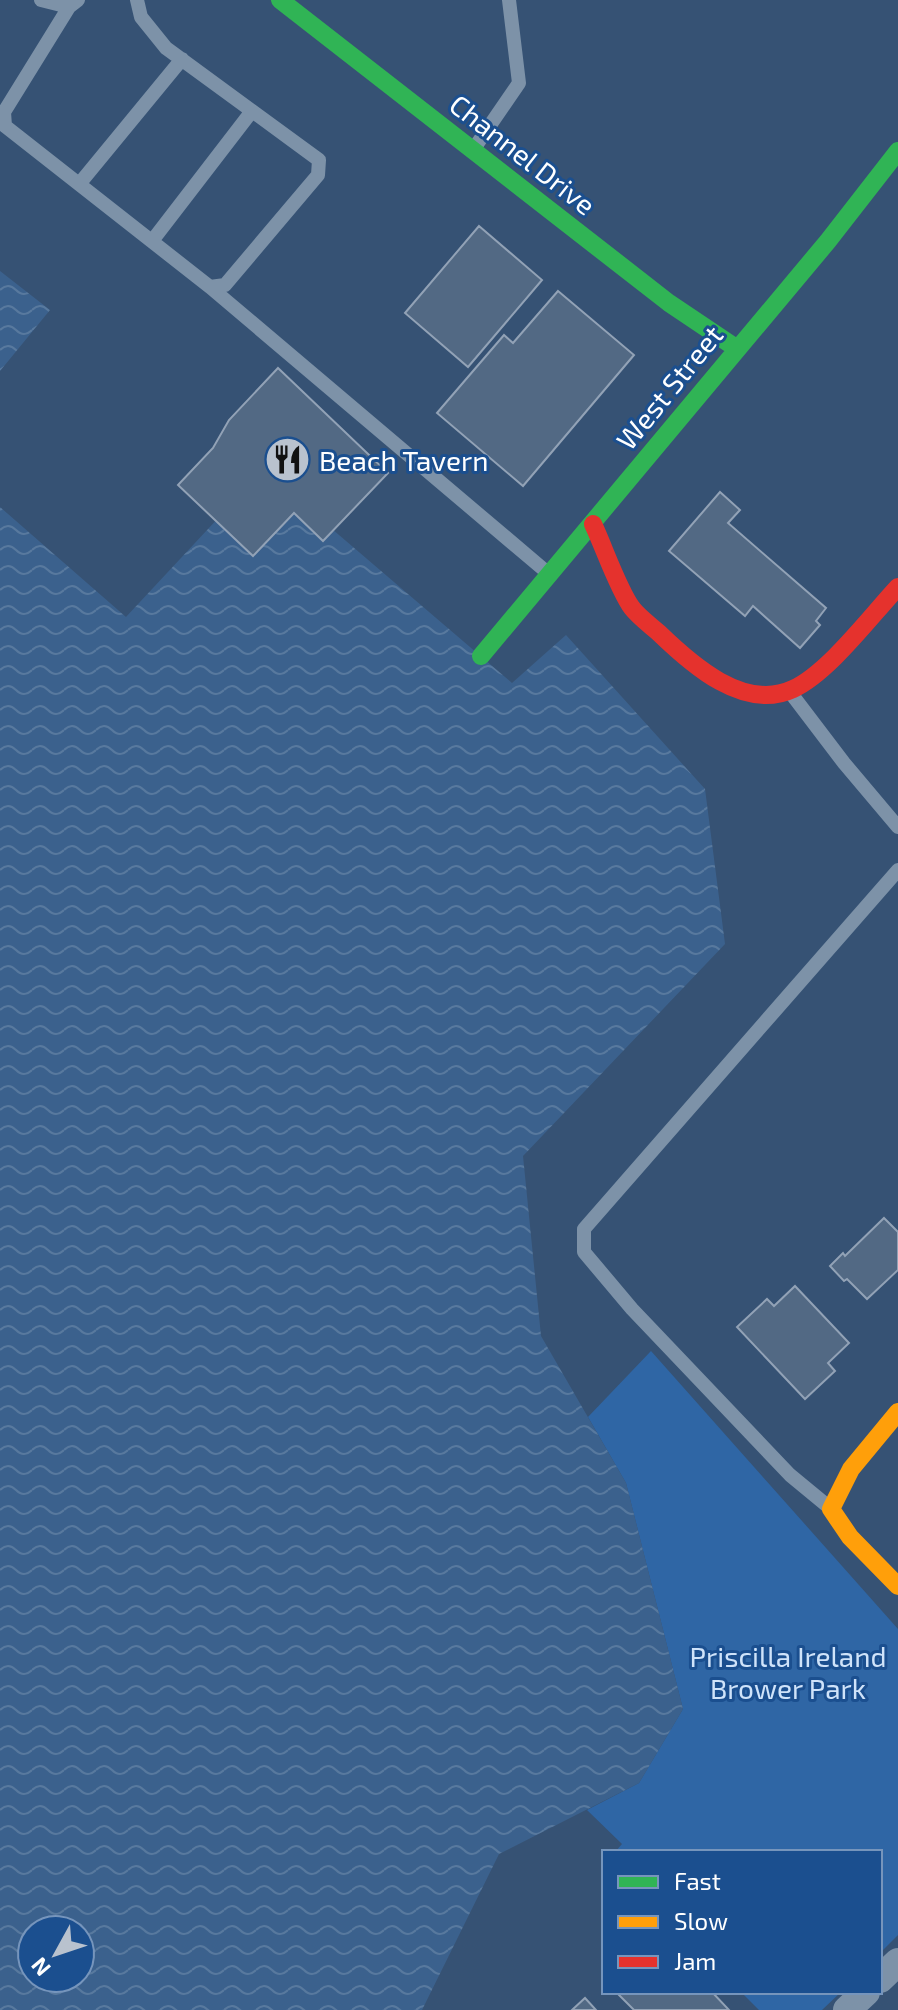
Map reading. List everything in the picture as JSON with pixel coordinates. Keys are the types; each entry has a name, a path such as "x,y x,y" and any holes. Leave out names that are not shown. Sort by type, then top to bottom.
{"street":[{"name":"Channel Drive","path":"280,0 669,303 736,348"},
{"name":"West Street","path":"481,656 828,241 898,151"},
{"path":"593,524 632,608 674,648 718,683 746,692 768,694 790,691 815,676 898,587"},
{"path":"898,1412 838,1486 831,1509 850,1537 898,1586"},
{"path":"882,1977 898,1962"},
{"path":"847,2010 864,1994"}],"lane":[{"path":"41,0 74,4 4,112 3,128 80,183 210,287 549,574"},
{"path":"137,0 141,17 166,48 319,160 318,175 225,285 210,287"},
{"path":"473,150 519,83 509,0"},
{"path":"80,183 182,59"},
{"path":"152,241 252,111"},
{"path":"790,691 844,763 898,827"},
{"path":"831,1509 790,1475 632,1309 584,1252 584,1229 898,870"}],"green space":[{"name":"Priscilla Ireland Brower Park","path":"651,1351 898,1629 898,1935 882,1951 882,1850 617,1850 622,1844 587,1810 639,1783 683,1709 626,1483 588,1417"},
{"path":"743,1994 839,1994 822,2010 759,2010"}],"water":[{"path":"0,271 50,310 0,371"},
{"path":"263,470 512,683 566,635 705,789 725,944 523,1156 541,1336 626,1483 683,1709 639,1783 499,1854 422,2010 0,2010 0,507 126,617"}],"building":[{"path":"479,226 542,280 468,367 405,313"},
{"path":"558,291 634,355 523,486 437,413 504,335 513,343"},
{"name":"Beach Tavern","path":"278,368 388,473 323,541 294,513 253,556 178,485 213,448 229,420"},
{"path":"720,492 740,510 728,523 826,608 816,621 820,625 800,648 753,606 745,616 669,551"},
{"path":"884,1218 898,1232 898,1270 867,1299 830,1266 843,1253 845,1256"},
{"path":"795,1286 849,1343 828,1363 835,1371 805,1399 737,1327 767,1299 774,1306"},
{"path":"618,1994 714,1994 729,2010 634,2010"},
{"path":"585,1998 596,2010 572,2010"}],"traffic: fast":[{"path":"280,0 669,303 736,348"},
{"path":"481,656 828,241 898,151"}],"traffic: slow":[{"path":"898,1412 851,1469 831,1509 850,1537 898,1586"}],"traffic: jam":[{"path":"593,524 622,590 638,615 703,670 738,690 756,694 774,694 793,689 820,671 898,587"}],"place":[{"name":"Beach Tavern","path":"288,460"}]}
